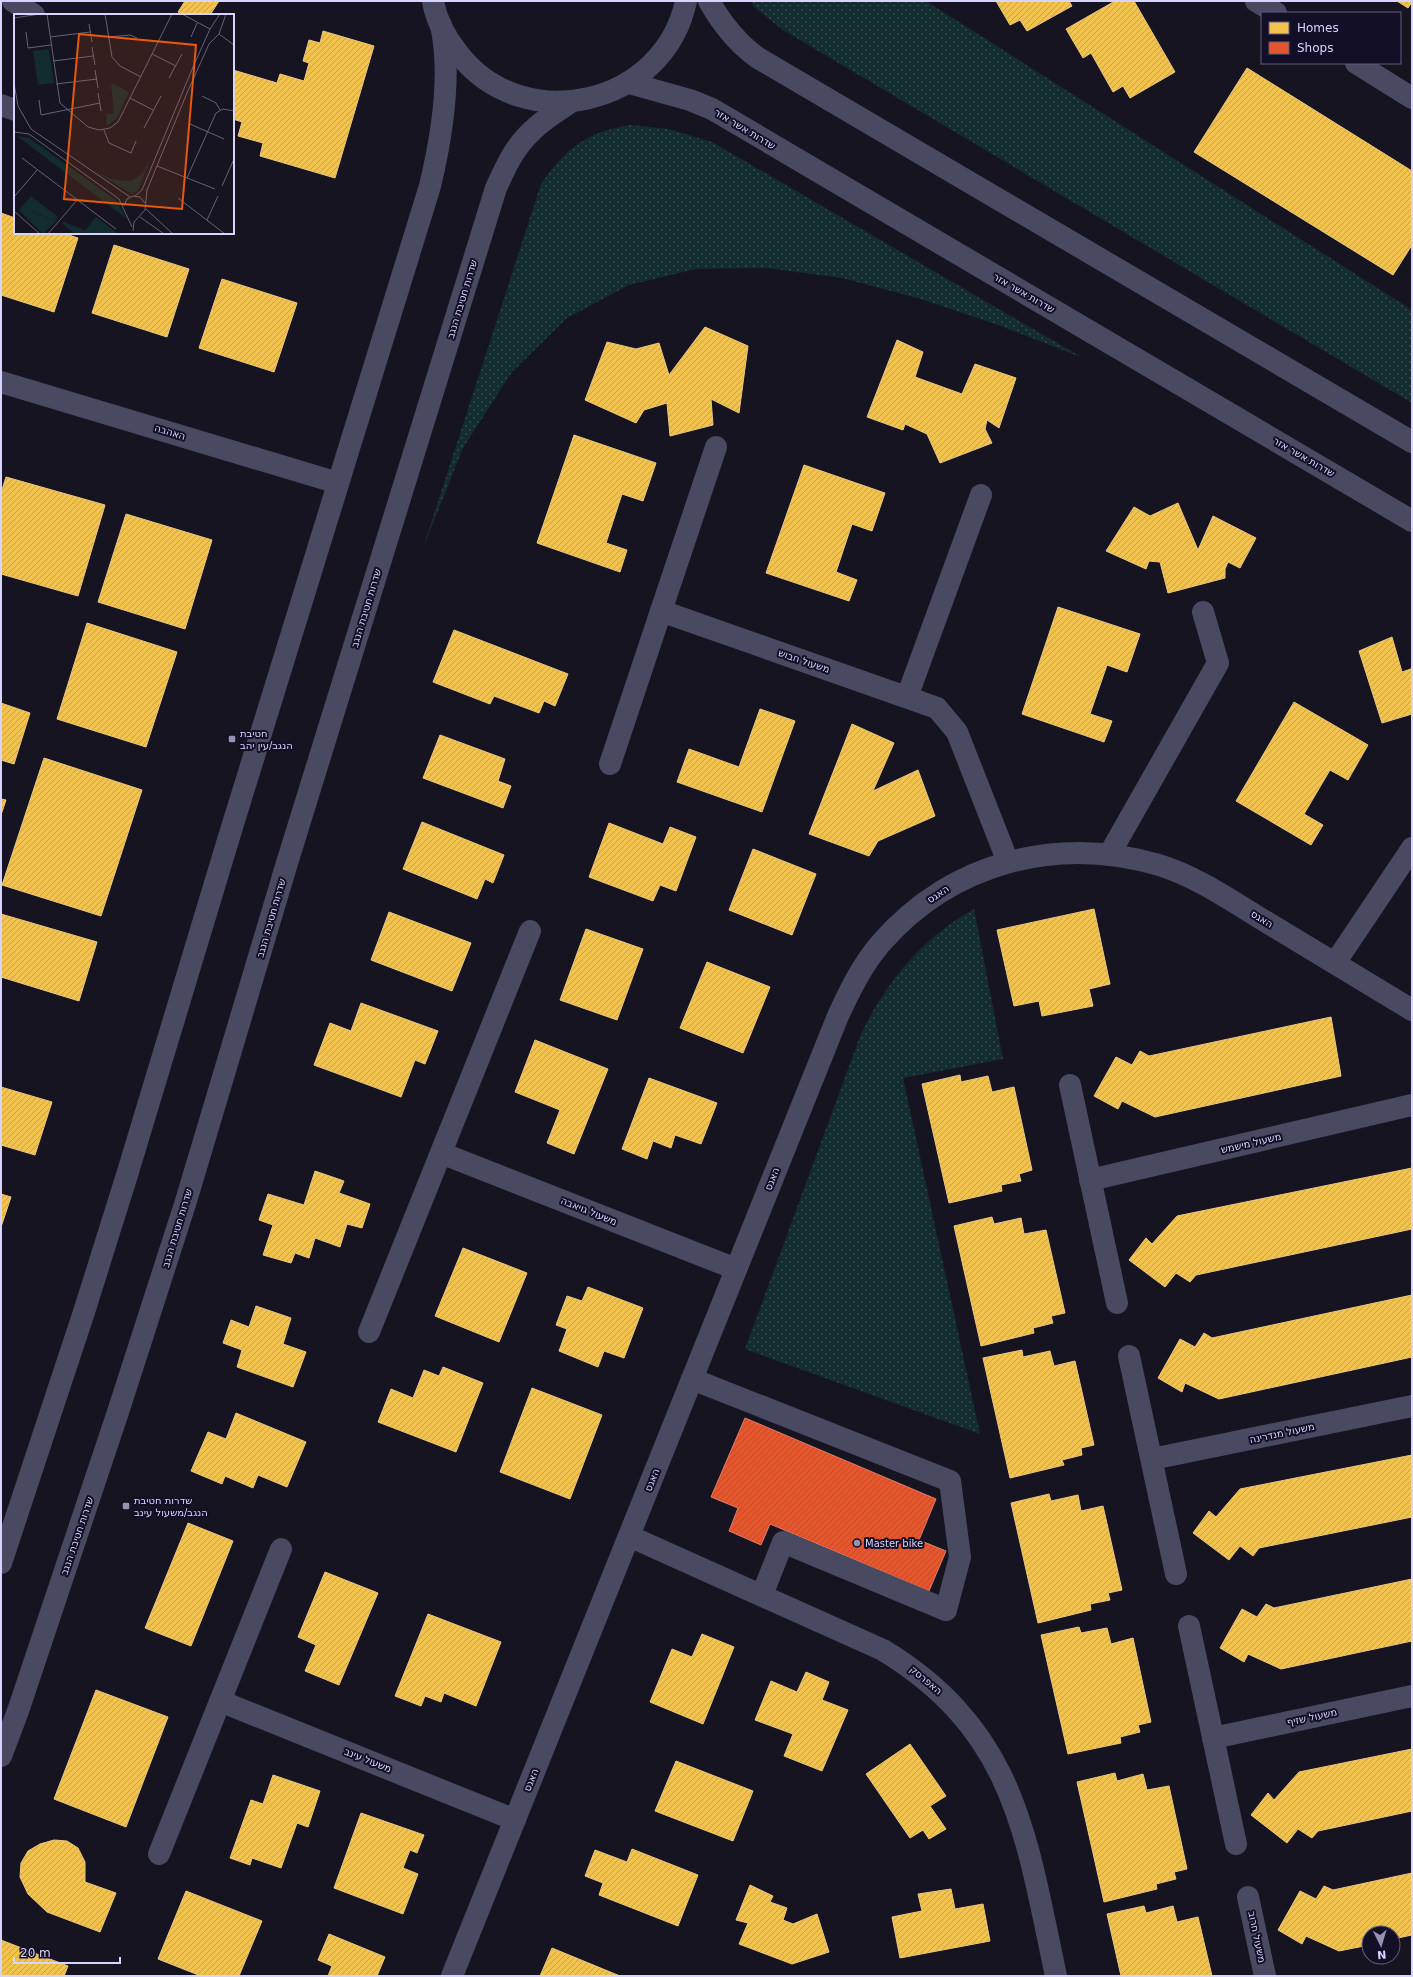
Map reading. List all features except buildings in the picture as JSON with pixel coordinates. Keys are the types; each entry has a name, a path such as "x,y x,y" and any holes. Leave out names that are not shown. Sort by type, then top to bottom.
{"street":[{"path":"13,1 32,14"},
{"path":"1,1563 77,1334 125,1183 229,837 435,167 441,130 444,94 445,42 433,1"},
{"path":"441,25 450,43 462,59 476,73 493,84 510,93 529,99 550,102 571,102 591,98 629,83 654,61 670,40 679,22 686,1"},
{"path":"710,1 730,33 748,51 758,58 1412,442"},
{"path":"1358,64 1412,98"},
{"name":"שדרות אשר אזר","path":"629,83 696,102 712,109 1412,521"},
{"name":"שדרות חטיבת הנגב","path":"1,1756 18,1711 145,1331 207,1131 287,863 496,188 509,159 524,139 539,124 571,102"},
{"path":"1,105 14,110"},
{"name":"האהבה","path":"1,382 338,483"},
{"path":"610,764 716,447"},
{"path":"907,697 981,495"},
{"name":"משעול חבוש","path":"661,611 937,708 957,732 1008,862"},
{"path":"1110,855 1218,663 1203,612"},
{"path":"1335,964 1412,848"},
{"name":"האגס","path":"452,1976 835,1024 856,978 880,943 911,913 945,888 983,870 1025,857 1069,852 1110,855 1160,865 1207,886 1335,964 1403,996 1412,1010"},
{"path":"369,1332 530,931"},
{"path":"1070,1085 1117,1303"},
{"name":"משעול מישמש","path":"1090,1180 1412,1105"},
{"name":"משעול גויאבה","path":"441,1153 736,1269"},
{"path":"1129,1356 1176,1574"},
{"path":"692,1379 950,1481 960,1557 946,1610 783,1542 762,1595"},
{"name":"משעול מנדרינה","path":"1152,1459 1412,1406"},
{"name":"האפרסק","path":"629,1536 857,1637 883,1650 907,1664 934,1686 968,1721 999,1769 1019,1819 1030,1858 1054,1976"},
{"path":"159,1854 281,1549"},
{"path":"1189,1626 1236,1844"},
{"name":"משעול שזיף","path":"1213,1738 1412,1696"},
{"name":"משעול עינב","path":"220,1701 515,1820"},
{"name":"משעול חרוב","path":"1248,1897 1265,1976"}],"green space":[{"path":"751,1 926,1 1412,310 1412,403 783,30 754,7"},
{"path":"630,125 669,129 712,142 1083,358 1001,326 921,299 842,278 767,268 696,269 629,285 567,318 512,372 463,448 423,548 541,184 559,161 579,144 601,132"},
{"path":"974,909 1003,1059 903,1078 980,1434 745,1349 861,1034 882,996 908,962 938,933"}],"place":[{"name":"חטיבת הנגב/עין יהב","path":"232,739"},
{"name":"שדרות חטיבת הנגב/משעול עינב","path":"126,1506"},
{"name":"Master bike","path":"857,1543"}]}
